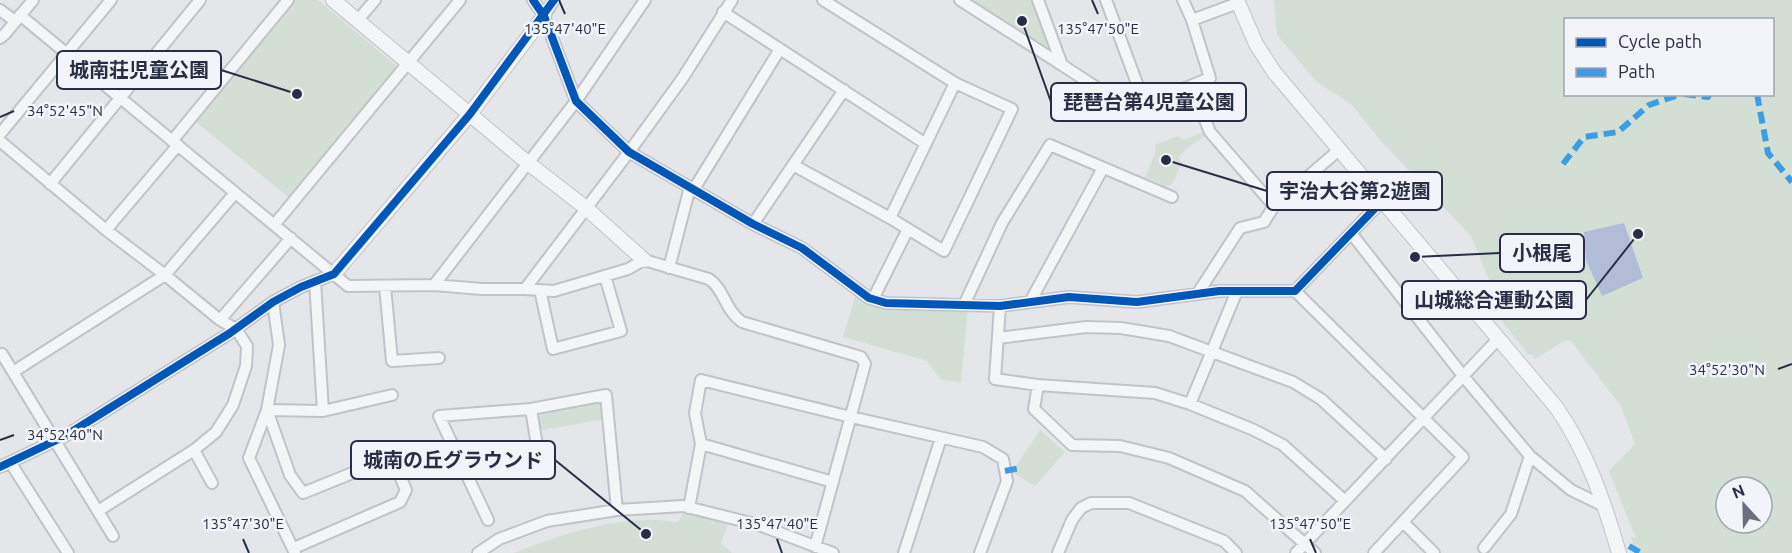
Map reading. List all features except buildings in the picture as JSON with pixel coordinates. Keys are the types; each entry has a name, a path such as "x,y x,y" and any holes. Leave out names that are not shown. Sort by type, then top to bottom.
{"street":[{"path":"0,38 33,0"},
{"path":"0,134 111,0"},
{"path":"50,184 200,0"},
{"path":"106,230 288,0"},
{"path":"333,0 585,208 644,260 709,279 716,284 732,315 742,322 861,357 865,364 815,547"},
{"path":"357,21 375,0"},
{"path":"274,225 460,0"},
{"path":"533,0 544,16 576,102 629,152 753,224 802,248 873,300 886,303 1000,306 1069,297 1137,302 1197,293 1295,291 1463,457 1374,553"},
{"path":"68,553 5,464 85,424 236,329 273,302 334,274 470,114 554,0"},
{"path":"434,285 576,102 645,0"},
{"path":"525,289 682,79 732,0"},
{"path":"793,165 890,218 944,251 1012,109 955,83 841,5 823,0"},
{"path":"960,0 1131,110 1210,78 1192,20 1183,0"},
{"path":"1038,0 1062,65"},
{"path":"1106,0 1145,105"},
{"path":"1192,20 1237,1 1256,44 1274,72 1568,423 1590,468 1619,553"},
{"path":"0,10 18,18 67,54 348,286 434,285 555,291 628,269 644,260"},
{"path":"723,12 926,144"},
{"path":"669,268 692,188 780,49"},
{"path":"890,218 955,83"},
{"path":"1191,86 1210,132 1274,206"},
{"path":"753,224 844,90"},
{"path":"0,141 106,230 220,320 236,329 247,346 246,366 233,405 216,432 194,450 98,511"},
{"path":"964,305 1002,223 1050,145 1172,197"},
{"path":"1197,293 1240,228 1264,222 1274,206 1340,149"},
{"path":"1030,303 1103,168"},
{"path":"13,372 165,275 236,193"},
{"path":"1295,291 1383,200"},
{"path":"873,300 908,229"},
{"path":"1351,233 1464,377 1530,456 1571,490 1604,506"},
{"path":"220,320 291,238"},
{"path":"540,290 553,349 621,331 605,276"},
{"path":"315,281 323,411"},
{"path":"385,286 392,361 439,358"},
{"path":"1190,404 1237,291"},
{"path":"267,410 290,476 303,492 392,457 406,490 400,502 294,551 249,458 267,410 279,345 273,302"},
{"path":"1000,306 995,379 1038,385 1155,393 1190,404 1254,430 1283,445 1345,501"},
{"path":"998,338 1086,327 1121,328 1169,336 1293,382 1321,399 1386,459"},
{"path":"1296,553 1499,338"},
{"path":"0,355 2,354 113,536"},
{"path":"689,508 701,444 695,413 701,380 983,447 1003,459 1006,481 980,553"},
{"path":"1038,385 1034,410 1072,445 1120,446 1169,458 1245,491 1315,553"},
{"path":"488,520 440,416 531,409 606,395 617,510"},
{"path":"267,410 323,411 392,396"},
{"path":"531,409 540,464"},
{"path":"904,553 941,438"},
{"path":"701,444 833,482"},
{"path":"194,450 212,483"},
{"path":"1484,548 1511,514 1530,456"},
{"path":"1058,553 1072,520 1081,508 1091,503 1129,503 1224,541 1236,553"},
{"path":"478,553 499,539 547,521 617,510 683,506 759,525 833,553"},
{"path":"1403,522 1434,553"}],"shaded area":[{"path":"294,0 318,0 398,67 291,199 196,122"},
{"path":"973,0 1035,0 1051,42 1046,47 1037,47"},
{"path":"1274,0 1792,0 1792,553 1635,553 1631,536 1636,539 1609,471 1635,444 1621,406 1570,340 1535,359 1531,354 1529,355 1494,311 1495,294 1471,236 1381,141 1352,105 1317,82 1277,35"},
{"path":"1205,131 1206,136 1192,144 1178,157 1182,163 1172,184 1165,186 1145,177 1156,151 1155,145 1178,136 1184,140"},
{"path":"856,293 868,302 968,308 961,382 941,380 927,361 843,337"},
{"path":"599,401 605,407 606,419 542,430 539,418 545,409"},
{"path":"1040,430 1065,452 1035,486 1012,472"},
{"path":"684,512 728,524 721,543 732,553 514,553 562,536 612,523 649,520 678,522"}],"water":[{"path":"1624,223 1643,278 1602,296 1586,260 1584,232"}],"marked path":[{"path":"1563,164 1584,137 1618,132 1649,105 1675,96"},
{"path":"1700,96 1708,96"},
{"path":"1757,96 1768,153 1792,182"},
{"path":"1005,471 1020,468"},
{"path":"1629,546 1641,553"}],"cycle path":[{"path":"533,0 544,16 576,101 629,152 753,224 802,248 869,298 886,303 1000,306 1069,297 1137,302 1219,291 1295,291 1383,200"},
{"path":"0,467 65,436 230,333 273,302 301,287 334,274 470,114 554,0"}],"place":[{"name":"琵琶台第4児童公園","path":"1022,21"},
{"name":"城南荘児童公園","path":"297,94"},
{"name":"宇治大谷第2遊園","path":"1166,160"},
{"name":"山城総合運動公園","path":"1638,234"},
{"name":"小根尾","path":"1415,257"},
{"name":"城南の丘グラウンド","path":"646,534"}]}
